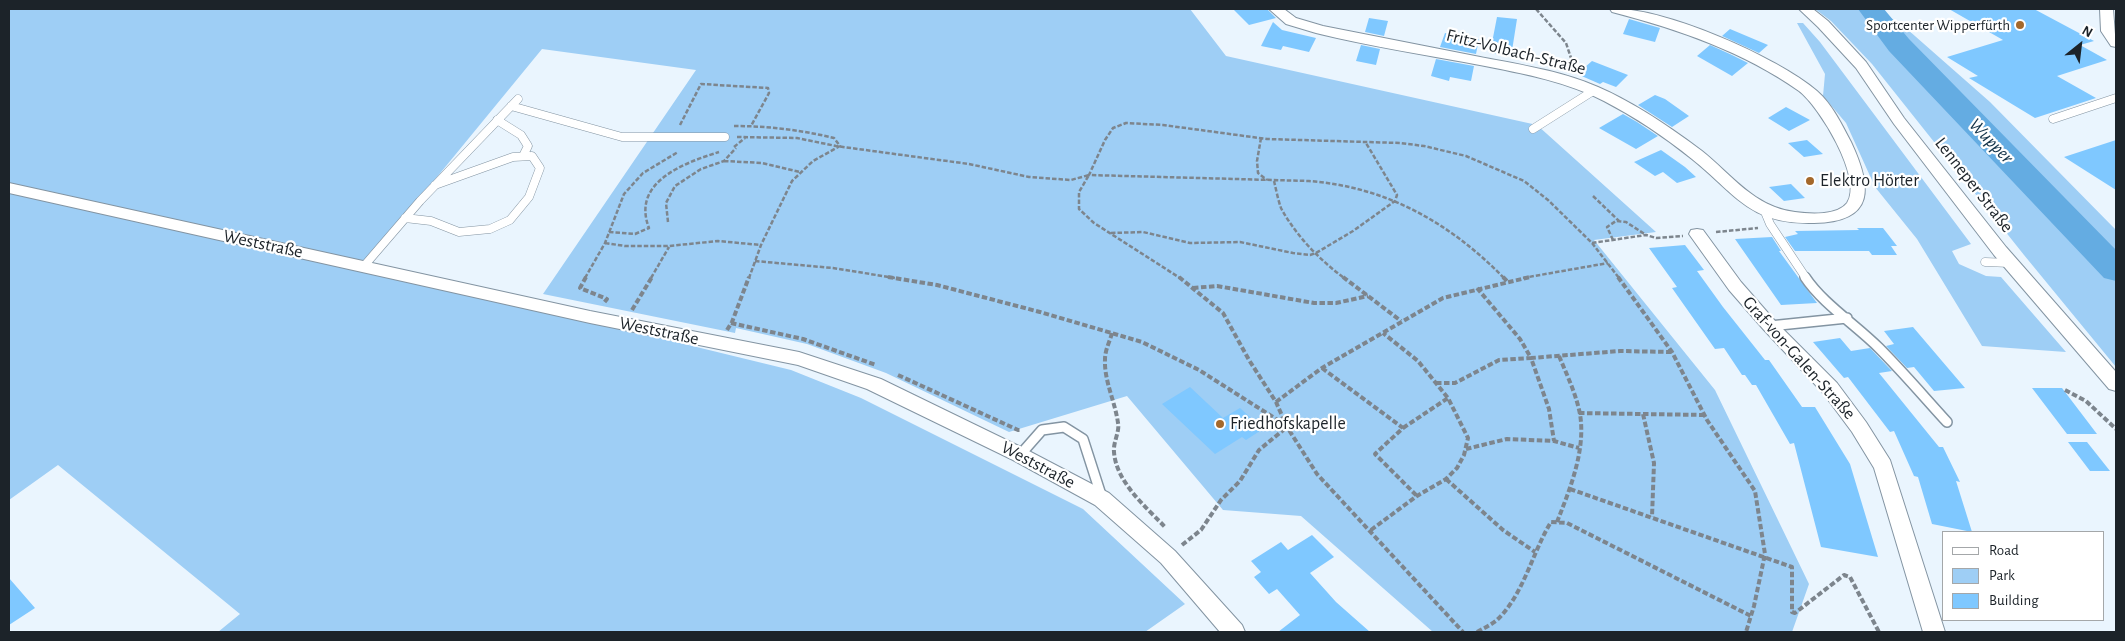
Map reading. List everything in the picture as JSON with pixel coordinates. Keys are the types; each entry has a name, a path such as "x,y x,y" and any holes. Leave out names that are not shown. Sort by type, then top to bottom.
{"street":[{"name":"Fritz-Volbach-Straße","path":"1276,9 1291,21 1321,30 1518,68 1573,83 1593,91 1630,110 1665,132 1700,158 1744,199 1765,212 1792,217 1822,217 1844,212 1856,202 1858,187 1851,162 1833,121 1816,98 1793,80 1766,64 1711,40 1645,16 1617,9"},
{"name":"Lenneper Straße","path":"1805,9 1823,24 1861,65 1898,121 2010,263 2116,384"},
{"path":"2106,9 2108,31 2116,43"},
{"name":"Weststraße","path":"9,188 590,317 799,359 874,384 1020,455 1102,498 1168,557 1234,632"},
{"name":"Graf-von-Galen-Straße","path":"1697,234 1735,286 1770,326 1830,388 1859,426 1884,466 1934,632"}],"lane":[{"path":"1533,129 1593,91"},
{"path":"2053,119 2116,98"},
{"path":"364,266 435,184 518,99"},
{"path":"512,106 622,137 725,137"},
{"path":"497,120 521,135 528,146 523,156"},
{"path":"405,218 431,221 458,232 490,229 510,220 529,196 540,168 532,156 513,157 435,184"},
{"path":"1765,212 1772,228 1814,291 1847,318 1880,349 1947,422"},
{"path":"1985,262 2010,263"},
{"path":"1770,326 1847,318"},
{"path":"1020,455 1042,430 1064,427 1083,439 1102,498"}],"path":[{"path":"1536,9 1546,22 1563,38 1569,48 1575,74 1573,83"},
{"path":"689,126 680,126 701,84 768,88 769,92 751,126"},
{"path":"1462,632 1318,474 1287,427 1276,402 1249,360 1224,314 1178,277 1094,223 1079,209 1079,192 1113,128 1126,123 1163,125 1261,138 1400,143 1424,146 1466,156 1524,182 1548,200 1592,243 1672,352 1705,415 1755,492 1765,554 1746,632"},
{"path":"733,126 791,129 818,134 834,138 840,146"},
{"path":"725,137 797,138 969,164 1029,177 1071,180 1089,175 1311,181 1340,185 1367,190 1395,200 1422,214 1448,230 1497,270 1507,281"},
{"path":"724,161 746,137"},
{"path":"1261,138 1257,161 1258,173 1268,181"},
{"path":"1110,233 1143,232 1190,243 1240,242 1293,253 1310,255 1316,253 1353,231 1395,200 1397,195 1366,143"},
{"path":"718,343 731,324 761,245 792,181 813,161 840,146"},
{"path":"730,148 736,147"},
{"path":"610,232 635,234 649,228 644,214 646,197 662,178 688,161 724,150"},
{"path":"590,317 607,299 580,288 605,243 624,194 643,173 679,151"},
{"path":"668,222 666,203 675,186 701,169 724,161 747,160 766,162 800,172"},
{"path":"1274,181 1281,207 1306,243 1327,265 1401,321"},
{"path":"1593,196 1619,221 1635,226 1646,235 1656,238 1772,228"},
{"path":"1613,240 1607,227 1610,223 1619,221"},
{"path":"1592,243 1646,235"},
{"path":"605,243 625,246 669,246 718,241 761,245"},
{"path":"632,309 669,246"},
{"path":"755,261 833,268 937,285 1040,312 1142,342 1199,370 1287,427"},
{"path":"1276,402 1322,368 1443,298 1507,281 1608,263"},
{"path":"1192,288 1216,286 1238,288 1314,303 1336,303 1368,296"},
{"path":"1477,288 1520,339 1531,358 1547,402 1554,441"},
{"path":"731,324 803,339 878,366"},
{"path":"1112,333 1105,357 1106,375 1119,425 1114,434 1115,460 1120,475 1167,529 1152,543"},
{"path":"1371,530 1417,496 1446,479 1457,468 1466,449 1468,438 1448,398 1436,383 1418,361 1383,333"},
{"path":"1436,383 1455,383 1499,360 1620,351 1672,352"},
{"path":"1557,522 1570,489 1579,448 1581,420 1575,394 1559,356"},
{"path":"1322,368 1403,428"},
{"path":"895,373 1018,430 1025,430"},
{"path":"2065,390 2072,391 2084,399 2116,429"},
{"path":"1417,496 1375,454 1403,428 1448,398"},
{"path":"1579,413 1705,415"},
{"path":"1643,414 1654,463 1652,517"},
{"path":"1168,557 1201,530 1221,500 1240,481 1259,450 1287,427"},
{"path":"1466,449 1507,439 1554,441 1579,448"},
{"path":"1446,479 1503,530 1535,552"},
{"path":"1570,489 1792,567 1792,612 1795,613 1844,575 1850,577 1879,632"},
{"path":"1477,632 1497,620 1518,590 1551,522 1566,523 1751,616"}],"green space":[{"path":"9,9 1190,9 1226,56 1537,125 1656,232 1594,240 1715,390 1809,584 1792,632 1433,632 1301,516 1223,510 1127,396 1009,432 886,373 807,344 736,328 735,333 543,294 696,70 542,49 364,266 791,370 861,398 1083,509 1185,604 1145,632 218,632 240,614 58,465 9,500"},
{"path":"1815,9 1878,9 1907,29 1990,102 2116,230 2116,367 1872,64 1831,21"},
{"path":"1797,23 1803,23 1820,42 1971,244 1952,251 1959,264 1986,276 2001,277 2066,352 1982,346 1917,239 1875,187 1846,123 1823,96 1825,74"}],"building":[{"path":"1233,9 1267,9 1276,18 1249,25"},
{"path":"1949,9 2034,9 2094,41 2080,45 2107,60 2057,76 2096,98 2035,118 1969,78 1978,76 1947,57 2003,40"},
{"path":"1497,17 1517,19 1511,57 1490,53"},
{"path":"1369,18 1388,21 1384,36 1365,32"},
{"path":"1629,19 1660,28 1655,42 1623,34"},
{"path":"1273,22 1282,30 1316,38 1309,52 1283,46 1281,50 1261,46"},
{"path":"1730,29 1768,45 1759,53 1722,36"},
{"path":"1445,33 1479,39 1476,54 1440,47"},
{"path":"1361,45 1380,49 1376,65 1356,61"},
{"path":"1710,45 1748,63 1732,76 1697,56"},
{"path":"1436,59 1474,66 1471,81 1450,77 1449,81 1431,76"},
{"path":"1592,61 1628,75 1616,87 1603,82 1600,84 1577,74"},
{"path":"1655,95 1665,99 1689,116 1672,127 1638,105"},
{"path":"1786,107 1810,120 1789,131 1768,118"},
{"path":"1623,114 1658,136 1636,149 1599,128"},
{"path":"1807,140 1823,154 1804,157 1788,143"},
{"path":"2116,140 2116,190 2064,157"},
{"path":"1661,150 1696,177 1677,183 1663,172 1655,176 1634,162"},
{"path":"1791,184 1805,198 1784,201 1769,187"},
{"path":"1857,228 1883,228 1897,246 1891,246 1897,255 1872,255 1869,251 1795,251 1785,237 1798,234 1795,231 1859,230"},
{"path":"1772,237 1781,251 1779,251 1817,303 1781,305 1735,239"},
{"path":"1685,245 1704,270 1697,271 1723,307 1765,360 1769,360 1802,407 1815,407 1850,464 1878,557 1821,547 1794,443 1790,444 1756,385 1752,385 1745,375 1742,375 1724,348 1715,349 1672,288 1677,287 1649,248"},
{"path":"1913,327 1965,388 1934,391 1914,367 1907,368 1886,346 1894,344 1884,331"},
{"path":"1840,338 1851,351 1870,348 1892,371 1879,373 1939,447 1943,447 1960,482 1956,481 1972,531 1932,524 1918,477 1914,476 1894,431 1890,432 1848,377 1844,378 1813,342"},
{"name":"Friedhofskapelle","path":"1190,387 1223,418 1240,408 1263,429 1246,440 1242,437 1215,454 1162,404"},
{"path":"2032,388 2062,388 2097,434 2067,434"},
{"path":"2068,442 2087,442 2110,471 2090,471"},
{"path":"1312,535 1334,557 1310,573 1336,602 1370,632 1278,632 1300,615 1277,589 1269,594 1254,577 1261,572 1251,561 1281,542 1288,550"},
{"path":"9,578 35,608 9,625"}],"waterway":[{"name":"Wupper","path":"1871,9 1899,45 2116,270"}],"place":[{"name":"Sportcenter Wipperfürth","path":"2020,25"},
{"name":"Elektro Hörter","path":"1810,181"},
{"name":"Friedhofskapelle","path":"1220,424"}]}
